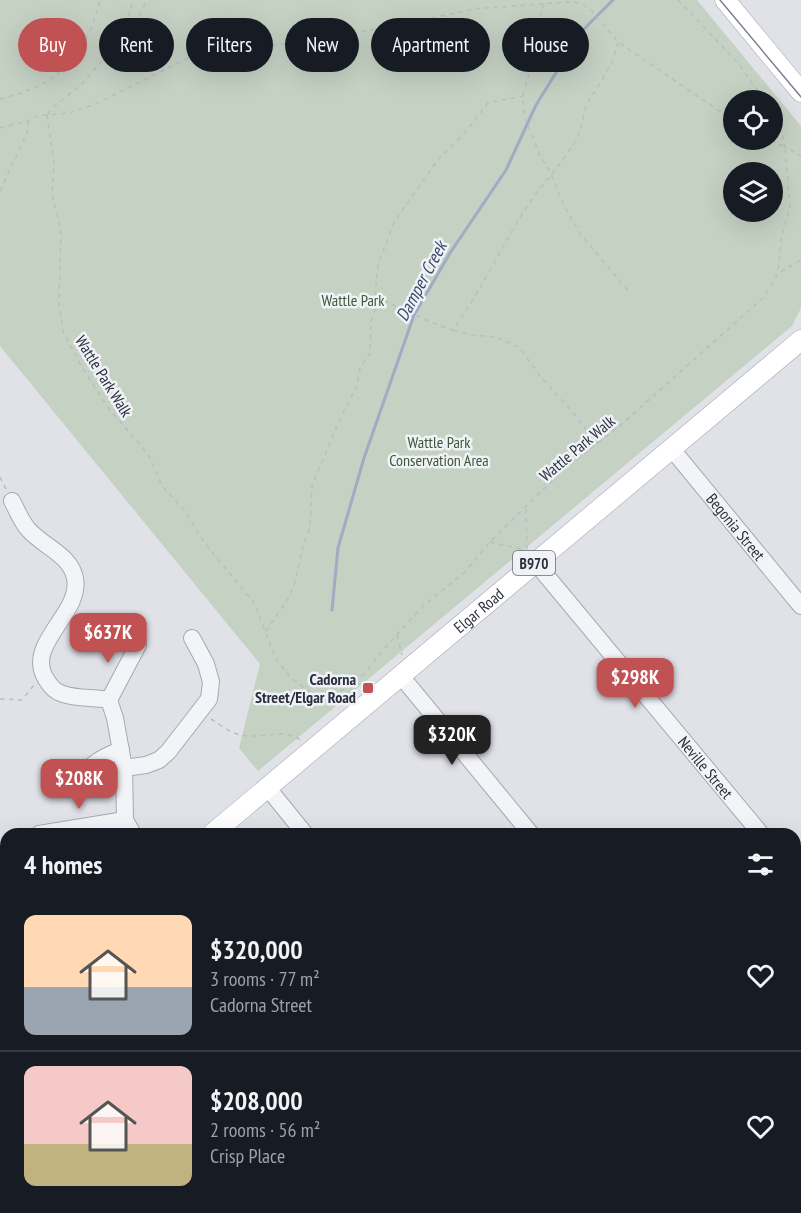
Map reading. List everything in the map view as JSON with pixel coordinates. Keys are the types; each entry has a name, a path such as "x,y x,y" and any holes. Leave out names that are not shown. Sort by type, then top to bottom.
{"main road":[{"path":"724,0 801,92"},
{"name":"Elgar Road","path":"219,828 403,673 531,556 671,448 801,340"}],"street":[{"name":"Begonia Street","path":"671,448 801,606"},
{"path":"12,501 28,530 64,559 75,576 76,594 47,643 41,660 43,674 50,686 61,694 109,700"},
{"name":"Neville Street","path":"531,556 756,828"},
{"path":"124,768 146,765 159,760 209,699 211,682 206,664 192,638"},
{"path":"129,827 124,768 115,718 109,700 138,645"},
{"path":"403,673 526,828"},
{"path":"76,785 84,772 101,758 121,750"},
{"path":"267,788 300,828"}],"path":[{"path":"0,99 41,86 58,75 80,50 97,14 100,0"},
{"path":"128,18 133,0"},
{"path":"138,18 147,0"},
{"path":"678,0 738,63 757,90"},
{"path":"1,128 28,121 37,116 69,113 98,103 194,55 306,41 384,28 474,9 568,2 580,3 591,10 618,42 723,114"},
{"path":"544,4 524,96 524,116 564,206 581,235 630,293"},
{"path":"453,330 472,303 522,214 578,138 589,100 597,91 616,53 618,42"},
{"path":"47,115 52,108 81,86 99,64"},
{"path":"266,632 294,586 310,527 312,486 339,421 357,386 360,368 370,353 371,322 377,304 375,297 378,264 395,221 434,166 488,103 524,96"},
{"name":"Wattle Park Walk","path":"47,115 54,164 52,195 61,230 59,303 63,331 80,364 109,409 148,454 162,486 185,512 204,542 254,603 277,661 291,678 318,698 345,689 365,673 423,606 465,572 490,542 563,470 598,444 763,298 778,273 782,235 790,207 783,138"},
{"path":"0,191 27,133 28,121"},
{"path":"785,147 801,156"},
{"name":"Wattle Park Walk","path":"778,273 801,260"},
{"path":"375,297 429,322 472,335 496,338 519,347 541,377 598,444"},
{"path":"490,542 531,556 526,507"},
{"path":"397,634 403,673"},
{"path":"0,699 22,700 43,674"},
{"path":"200,712 237,734 294,735 300,740"}],"green space":[{"name":"Wattle Park","path":"0,0 697,0 771,90 723,90 723,150 783,150 783,104 801,126 801,308 792,326 258,771 239,748 260,664 0,346"}],"waterway":[{"name":"Damper Creek","path":"332,610 338,548 364,458 414,315 450,253 506,170 536,105 582,31 613,0"}],"tram line":[{"path":"720,0 801,97"}],"place":[{"name":"Cadorna Street/Elgar Road","path":"368,688"}],"park label":[{"name":"Wattle Park Conservation Area","path":"439,451"}]}
